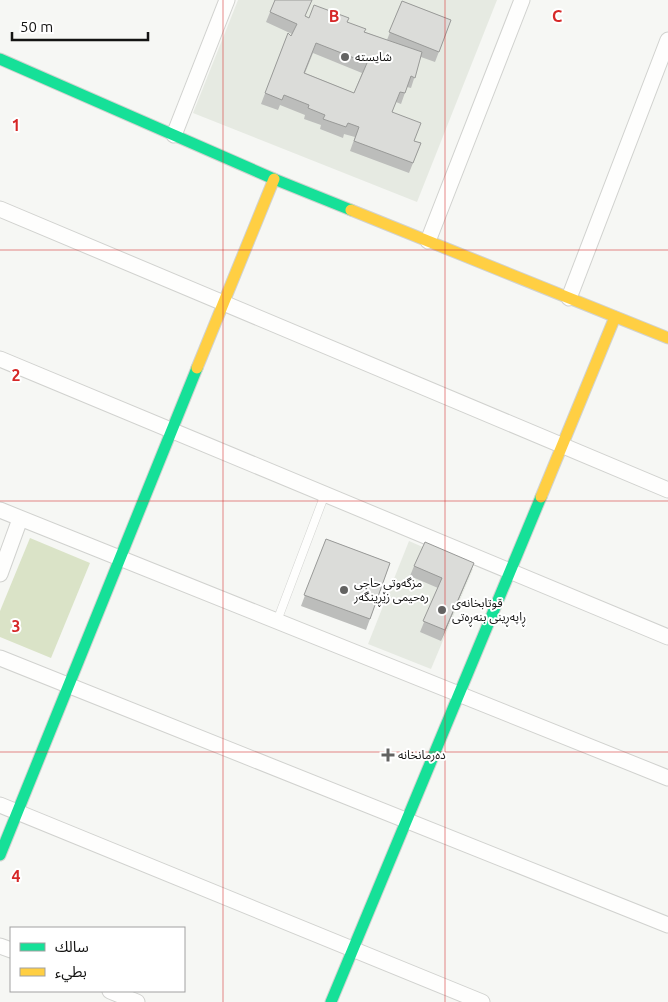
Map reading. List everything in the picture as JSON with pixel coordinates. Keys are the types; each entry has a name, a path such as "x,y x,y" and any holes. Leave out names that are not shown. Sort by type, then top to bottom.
{"street":[{"path":"174,135 227,0"},
{"path":"428,241 522,0"},
{"path":"569,298 668,40"},
{"path":"0,58 274,178 668,338"},
{"path":"0,855 274,178"},
{"path":"0,209 668,490"},
{"path":"331,1002 615,317"},
{"path":"0,359 668,637"},
{"path":"0,510 668,778"},
{"path":"0,574 20,519"},
{"path":"0,658 668,925"},
{"path":"0,804 482,1002"},
{"path":"112,992 137,1002"}],"lane":[{"path":"277,621 325,494"}],"shaded area":[{"name":"شایستە","path":"238,0 497,0 417,202 193,113"},
{"path":"409,541 473,569 431,669 368,644"}],"green space":[{"path":"30,538 90,563 51,658 0,637 0,611"}],"building":[{"path":"275,0 312,0 305,16 309,18 314,5 349,18 347,22 366,29 364,32 422,52 415,78 411,76 405,93 400,92 392,112 421,123 414,141 421,143 413,163 354,141 359,127 348,123 346,127 323,119 325,115 308,108 309,105 284,95 282,100 265,93 288,33 291,36 297,24 270,12","holes":["316,43 367,63 354,93 304,73"]},
{"path":"402,1 451,20 439,52 389,32"},
{"name":"مزگەوتی حاجی رەحیمی زێڕینگەر","path":"326,539 390,563 370,619 304,595"},
{"name":"قوتابخانەی ڕاپەڕینی بنەڕەتی","path":"425,542 474,563 445,630 423,621 442,578 414,566"}],"traffic: fast":[{"path":"0,59 274,179 351,210"},
{"path":"0,855 197,368"},
{"path":"331,1002 541,497"}],"traffic: slow":[{"path":"197,368 274,179"},
{"path":"351,210 668,338"},
{"path":"541,497 615,317"}],"place":[{"name":"شایستە","path":"345,57"},
{"name":"مزگەوتی حاجی رەحیمی زێڕینگەر","path":"344,590"},
{"name":"قوتابخانەی ڕاپەڕینی بنەڕەتی","path":"442,610"},
{"name":"دەرمانخانە","path":"388,755"}]}
